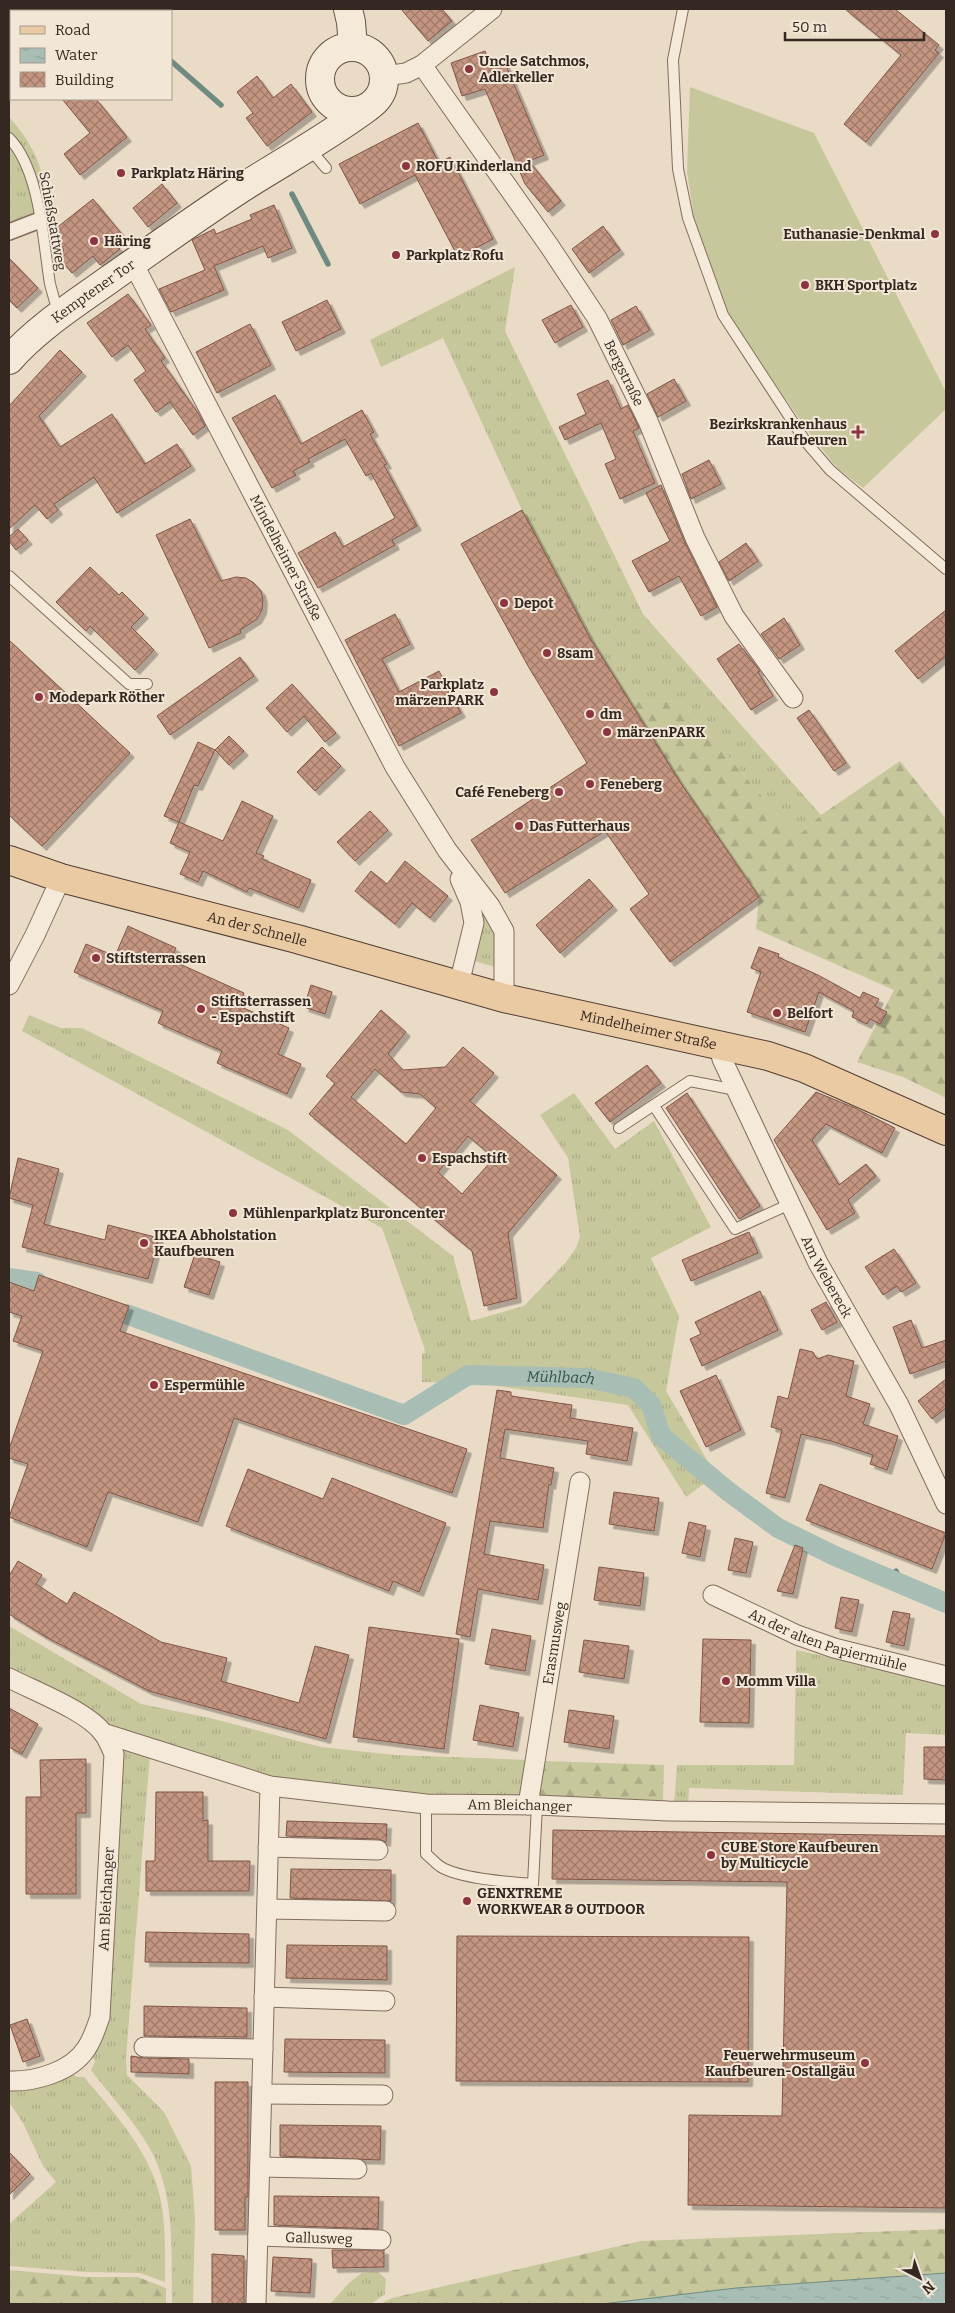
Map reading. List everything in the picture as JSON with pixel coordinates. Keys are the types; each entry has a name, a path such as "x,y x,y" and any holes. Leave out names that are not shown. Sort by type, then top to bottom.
{"main road":[{"path":"348,9 353,47"},
{"path":"353,47 370,52 376,58 384,76 380,95 367,108 352,112 341,110 332,104 321,86 323,67 333,54 344,48 353,47"},
{"name":"Kemptener Tor","path":"309,148 329,116 332,104"},
{"name":"Kemptener Tor","path":"9,360 17,350 63,312 248,184 309,148 367,108"},
{"name":"An der Schnelle","path":"9,860 61,878 459,984 504,998"},
{"name":"Mindelheimer Straße","path":"504,998 719,1045 804,1068 946,1131"}],"street":[{"path":"384,76 406,73 422,65 492,9"},
{"name":"Bergstraße","path":"422,65 550,247 597,318 648,421 696,538 734,616 793,698"},
{"path":"9,232 40,220"},
{"name":"Mindelheimer Straße","path":"133,263 395,767 447,850 490,906 504,931 504,998"},
{"name":"Mindelheimer Straße","path":"447,850 470,902 474,922 459,984"},
{"path":"9,985 35,935 61,878"},
{"name":"Am Webereck","path":"719,1045 722,1059 736,1090 818,1263 898,1405 946,1504"},
{"name":"Erasmusweg","path":"533,1805 580,1482"},
{"name":"An der alten Papiermühle","path":"712,1595 797,1635 834,1648 946,1676"},
{"name":"Am Bleichanger","path":"9,1678 78,1713 103,1733 270,1786 426,1804 533,1805 668,1811 946,1814"},
{"name":"Am Bleichanger","path":"9,2081 22,2081 51,2074 77,2061 93,2038 100,2017 114,1754 103,1733"},
{"path":"256,2304 270,1786"},
{"path":"268,1847 378,1850"},
{"path":"267,1909 386,1911"},
{"path":"264,1997 385,2001"},
{"path":"144,2047 263,2049"},
{"path":"262,2094 383,2096"},
{"path":"260,2167 357,2169"},
{"name":"Gallusweg","path":"258,2236 381,2240"}],"lane":[{"path":"683,9 673,60 678,169 688,218 722,314 806,442 830,470 946,569"},
{"name":"Schießstattweg","path":"9,138 19,148 30,170 50,284 55,302 63,312"},
{"path":"309,148 326,168"},
{"path":"9,576 129,684 147,684"},
{"path":"619,1128 690,1081 736,1090"},
{"path":"654,1106 735,1229 790,1204"},
{"path":"426,1804 426,1854 441,1867 460,1874 533,1884 533,1805"}],"green space":[{"name":"BKH Sportplatz","path":"690,87 814,133 946,392 946,409 863,488 837,468 811,435 742,337 727,310 694,218 687,172"},
{"path":"9,117 25,138 38,161 44,186 41,212 9,134"},
{"path":"10,144 27,172 36,217 9,228"},
{"path":"515,267 505,331 643,614 821,815 797,837 681,702 629,700 590,638 522,510 443,338 381,367 370,340"},
{"path":"629,700 681,702 797,837 821,815 900,761 946,819 946,1098 903,1077 857,1062 894,990 756,929 759,896 680,782"},
{"path":"478,902 498,934 499,968 471,960"},
{"path":"29,1015 61,1028 82,1028 288,1130 453,1256 471,1321 524,1306 566,1262 576,1248 580,1237 568,1158 540,1115 574,1093 615,1149 654,1121 711,1227 651,1258 679,1316 666,1391 716,1475 686,1497 628,1405 484,1384 422,1382 422,1353 425,1353 424,1347 382,1228 22,1031"},
{"path":"9,1626 141,1704 210,1718 321,1747 395,1755 529,1760 522,1800 387,1794 272,1781 109,1729 9,1672"},
{"path":"796,1650 946,1682 946,1735 906,1733 903,1795 689,1788 688,1805 674,1804 677,1765 794,1765"},
{"path":"116,1743 150,1754 126,2059 127,2075 164,2112 191,2166 195,2219 193,2304 172,2304 168,2204 158,2165 136,2127 91,2070 95,2062 92,2054"},
{"path":"545,1761 664,1765 663,1800 539,1798"},
{"path":"68,2072 77,2077 84,2077 122,2123 147,2161 158,2188 163,2214 165,2282 140,2273 86,2272 9,2266 9,2224 56,2182 43,2166 23,2123 9,2102 9,2085"},
{"path":"946,2229 946,2273 736,2288 602,2304 380,2304 392,2298 641,2241"},
{"path":"9,2270 87,2277 138,2277 166,2288 166,2304 9,2304"},
{"path":"378,2272 386,2279 385,2294 371,2304 330,2304 349,2283 362,2273"}],"water":[{"path":"946,2273 946,2304 602,2304 736,2288"}],"building":[{"path":"401,9 442,9 452,21 428,41"},
{"path":"845,9 895,9 939,45 935,50 939,53 866,142 844,124 901,55"},
{"path":"485,51 491,66 504,61 544,155 529,161 561,201 548,212 525,184 485,89 462,96 451,63"},
{"path":"257,76 273,98 291,84 312,112 267,146 246,118 253,113 237,92"},
{"path":"63,100 97,100 127,137 80,175 64,154 90,133"},
{"path":"418,123 439,163 450,157 493,239 458,257 415,175 360,204 339,164"},
{"path":"162,184 177,203 148,227 133,208"},
{"path":"93,199 121,233 112,240 120,249 100,265 93,256 72,273 57,256 64,250 50,233"},
{"path":"274,205 292,248 268,258 263,246 214,266 224,290 171,312 159,289 205,270 192,240 214,229 216,234 252,219 250,215"},
{"path":"603,226 620,250 589,273 572,249"},
{"path":"9,258 38,288 17,308 9,300"},
{"path":"128,294 151,325 145,329 165,358 161,361 205,426 193,435 170,402 156,412 134,380 146,371 128,345 112,357 87,323"},
{"path":"327,300 341,329 296,351 282,322"},
{"path":"571,305 583,327 555,343 542,320"},
{"path":"636,306 650,330 623,345 611,320"},
{"path":"250,324 271,365 217,393 196,352"},
{"path":"60,350 82,372 39,416 60,447 112,414 145,464 177,444 191,466 117,513 94,477 54,504 58,510 47,519 35,505 9,529 9,406"},
{"path":"674,379 686,401 658,417 647,394"},
{"path":"608,380 621,409 628,405 639,428 633,431 655,483 620,499 605,464 616,459 601,423 565,440 559,427 586,414 577,394"},
{"path":"275,395 301,444 362,410 374,432 370,434 387,464 384,465 417,526 392,540 395,545 318,588 298,553 335,532 343,547 395,518 371,473 366,476 345,439 308,459 310,462 293,471 296,475 272,488 232,418"},
{"path":"709,460 721,484 691,499 682,474"},
{"path":"661,485 685,543 717,607 701,616 679,576 649,592 632,561 670,541 646,493"},
{"path":"522,510 590,638 680,782 759,897 670,962 630,909 649,894 605,831 505,893 471,840 587,763 528,666 461,544"},
{"path":"190,519 221,581 236,577 246,578 261,591 263,600 262,610 257,619 240,630 241,633 209,648 156,535"},
{"path":"18,529 28,540 16,550 9,541 9,537"},
{"path":"746,543 758,561 729,581 719,562"},
{"path":"90,567 119,595 122,592 144,614 131,627 154,650 135,670 90,626 86,631 56,602"},
{"path":"946,610 946,656 918,679 895,651"},
{"path":"395,614 410,644 382,659 399,692 439,671 461,713 399,746 345,640"},
{"path":"784,618 800,645 779,659 761,634"},
{"name":"Modepark Röther","path":"9,640 130,753 42,846 9,815"},
{"path":"739,644 760,671 758,672 773,696 751,710 717,659"},
{"path":"240,657 254,676 170,735 157,716"},
{"path":"292,684 336,733 325,742 304,716 287,732 266,708"},
{"path":"809,710 846,763 834,771 797,718"},
{"path":"229,736 244,751 229,765 215,750"},
{"path":"198,742 215,750 198,786 194,785 179,822 164,816"},
{"path":"322,747 341,766 315,791 297,772"},
{"path":"242,801 273,816 256,853 264,856 262,859 311,880 299,908 249,888 247,892 203,871 198,882 180,874 190,852 170,843 179,822 223,841"},
{"path":"370,811 388,830 355,861 337,842"},
{"path":"405,861 448,896 430,918 412,903 395,924 355,891 371,871 387,884"},
{"path":"589,879 613,906 560,953 536,925"},
{"name":"Stiftsterrassen - Espachstift","path":"128,926 176,948 171,960 244,993 239,1006 289,1028 278,1054 301,1064 287,1094 217,1063 222,1051 158,1023 163,1011 74,972 86,944 115,956"},
{"path":"759,947 779,954 778,957 818,975 860,998 863,992 879,999 875,1006 887,1012 880,1024 870,1019 867,1024 852,1017 854,1011 819,992 805,1032 747,1012 761,972 751,968"},
{"path":"311,985 332,992 325,1014 304,1007"},
{"path":"381,1010 406,1032 388,1054 403,1070 445,1067 463,1047 494,1073 470,1101 557,1175 508,1233 517,1298 484,1306 472,1251 309,1114 335,1083 326,1076","holes":["375,1069 401,1092 420,1094 436,1108 406,1144 351,1097","468,1136 494,1158 462,1194 438,1172"]},
{"path":"647,1065 661,1083 610,1122 595,1103"},
{"path":"816,1092 855,1108 895,1128 882,1153 826,1124 812,1140 839,1185 866,1164 876,1176 848,1200 855,1213 827,1230 774,1140"},
{"path":"687,1093 760,1206 739,1219 666,1108"},
{"path":"18,1158 59,1169 44,1224 105,1240 108,1225 159,1238 148,1279 22,1247 33,1205 9,1198"},
{"path":"749,1232 758,1253 691,1281 682,1260"},
{"path":"894,1249 916,1283 901,1292 897,1286 883,1295 865,1267"},
{"path":"195,1254 220,1262 209,1295 184,1287"},
{"name":"Espermühle","path":"39,1275 129,1306 120,1331 467,1449 452,1493 234,1418 198,1522 108,1492 87,1547 9,1517 28,1464 9,1458 9,1449 43,1351 13,1341 22,1316 9,1312 9,1282 34,1291"},
{"path":"760,1291 778,1330 702,1366 690,1339 701,1334 695,1322"},
{"path":"826,1302 837,1322 822,1330 811,1310"},
{"path":"911,1320 922,1348 946,1340 946,1361 910,1374 893,1327"},
{"path":"800,1349 813,1352 817,1359 828,1355 854,1361 846,1396 870,1404 863,1424 898,1436 887,1470 870,1464 873,1455 831,1441 801,1434 785,1498 766,1493 782,1430 771,1427 778,1396 788,1399"},
{"path":"716,1375 741,1430 706,1447 680,1391"},
{"path":"946,1379 946,1408 932,1419 918,1401"},
{"path":"497,1390 511,1392 511,1396 572,1405 570,1418 633,1428 627,1461 586,1454 588,1441 505,1429 500,1458 554,1468 551,1485 549,1484 543,1528 490,1521 484,1554 544,1565 538,1600 478,1589 470,1637 456,1634"},
{"path":"248,1469 323,1499 332,1478 446,1523 419,1592 393,1581 389,1591 226,1526"},
{"path":"820,1484 946,1533 932,1569 806,1520"},
{"path":"614,1492 659,1498 654,1531 609,1524"},
{"path":"689,1522 706,1526 700,1557 682,1553"},
{"path":"735,1538 753,1542 746,1573 728,1570"},
{"path":"795,1545 803,1548 793,1594 777,1591"},
{"path":"18,1561 42,1575 36,1584 67,1604 74,1592 161,1642 227,1658 221,1681 299,1703 315,1646 349,1655 326,1739 149,1691 46,1637 9,1614 9,1576"},
{"path":"599,1567 644,1573 640,1606 594,1600"},
{"path":"841,1597 859,1600 852,1632 835,1628"},
{"path":"893,1611 910,1614 904,1646 886,1642"},
{"path":"369,1627 459,1639 444,1749 353,1737"},
{"path":"492,1629 531,1636 525,1671 485,1664"},
{"name":"Momm Villa","path":"703,1639 751,1640 749,1723 700,1722"},
{"path":"584,1640 629,1646 624,1679 579,1672"},
{"path":"480,1705 519,1713 513,1747 473,1740"},
{"path":"9,1708 38,1724 22,1754 9,1747"},
{"path":"569,1710 614,1716 609,1749 564,1742"},
{"path":"924,1747 946,1747 946,1780 924,1779"},
{"path":"86,1759 86,1813 76,1813 76,1894 26,1894 26,1797 41,1797 40,1760"},
{"path":"156,1792 203,1792 203,1821 208,1820 208,1861 250,1861 249,1891 146,1891 146,1861 155,1861"},
{"path":"287,1821 387,1824 386,1842 378,1839 286,1836"},
{"path":"553,1830 946,1836 946,2208 688,2205 689,2115 782,2116 787,1882 552,1879"},
{"path":"291,1869 391,1870 391,1901 290,1898"},
{"path":"146,1932 249,1934 249,1963 145,1962"},
{"path":"457,1936 749,1937 748,2082 456,2081"},
{"path":"287,1945 387,1946 387,1980 286,1978"},
{"path":"144,2006 247,2008 247,2037 144,2036"},
{"path":"27,2019 40,2056 23,2062 10,2025"},
{"path":"285,2039 385,2040 385,2073 284,2072"},
{"path":"131,2056 189,2059 189,2074 131,2072"},
{"path":"215,2082 248,2082 248,2197 245,2197 245,2230 215,2230"},
{"path":"280,2125 381,2126 380,2160 280,2156"},
{"path":"9,2152 30,2174 9,2195"},
{"path":"274,2196 379,2197 378,2229 274,2225"},
{"path":"332,2250 384,2250 384,2267 333,2268"},
{"path":"212,2254 244,2256 244,2304 212,2304"},
{"path":"273,2257 312,2259 310,2293 271,2291"}],"waterway":[{"path":"172,62 221,105"},
{"path":"292,194 328,264"},
{"name":"Mühlbach","path":"9,1278 37,1282"},
{"name":"Mühlbach","path":"126,1314 404,1415 468,1375 587,1378 634,1388 651,1405 661,1436 729,1492 778,1528 835,1556 946,1603"},
{"path":"896,1571 900,1582"}],"place":[{"name":"Uncle Satchmos, Adlerkeller","path":"469,69"},
{"name":"ROFU Kinderland","path":"406,166"},
{"name":"Parkplatz Häring","path":"121,173"},
{"name":"Euthanasie-Denkmal","path":"935,234"},
{"name":"Häring","path":"94,241"},
{"name":"Parkplatz Rofu","path":"396,255"},
{"name":"BKH Sportplatz","path":"805,285"},
{"name":"Bezirkskrankenhaus Kaufbeuren","path":"858,432"},
{"name":"Depot","path":"504,603"},
{"name":"8sam","path":"547,653"},
{"name":"Parkplatz märzenPARK","path":"494,692"},
{"name":"Modepark Röther","path":"39,697"},
{"name":"dm","path":"590,714"},
{"name":"märzenPARK","path":"607,732"},
{"name":"Feneberg","path":"590,784"},
{"name":"Café Feneberg","path":"559,792"},
{"name":"Das Futterhaus","path":"519,826"},
{"name":"Stiftsterrassen","path":"96,958"},
{"name":"Stiftsterrassen - Espachstift","path":"201,1009"},
{"name":"Belfort","path":"777,1013"},
{"name":"Espachstift","path":"422,1158"},
{"name":"Mühlenparkplatz Buroncenter","path":"233,1213"},
{"name":"IKEA Abholstation Kaufbeuren","path":"144,1243"},
{"name":"Espermühle","path":"154,1385"},
{"name":"Momm Villa","path":"726,1681"},
{"name":"CUBE Store Kaufbeuren by Multicycle","path":"711,1855"},
{"name":"GENXTREME WORKWEAR & OUTDOOR","path":"467,1901"},
{"name":"Feuerwehrmuseum Kaufbeuren-Ostallgäu","path":"865,2063"}]}
